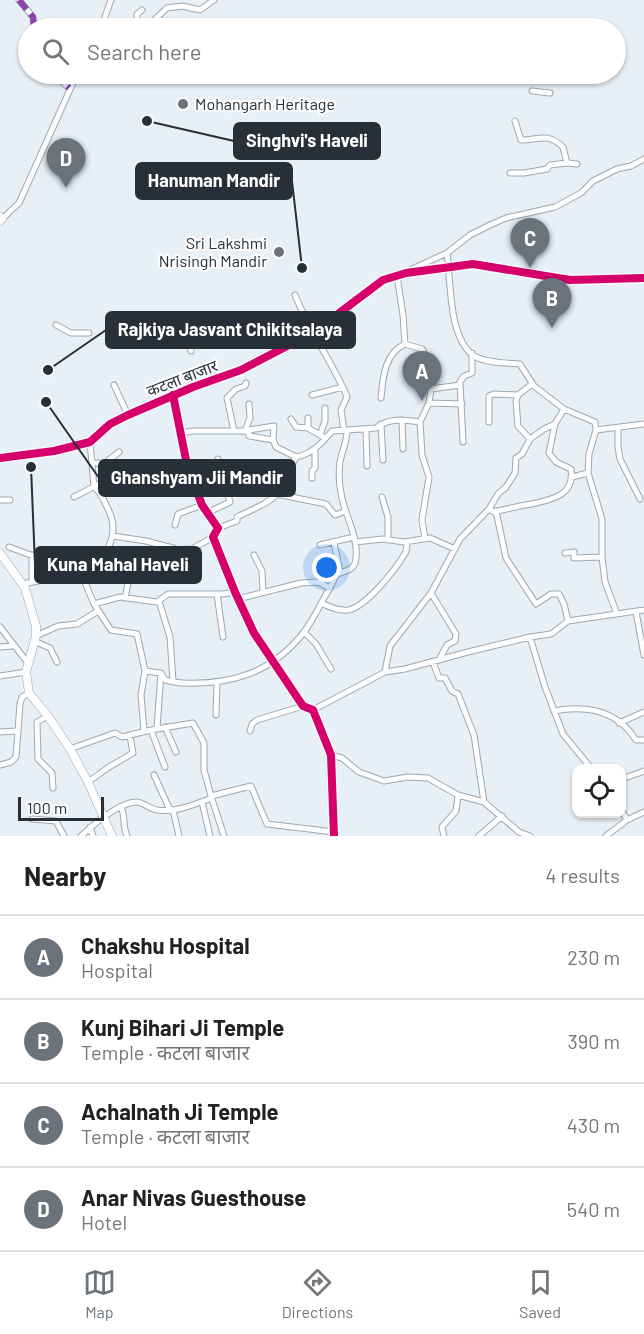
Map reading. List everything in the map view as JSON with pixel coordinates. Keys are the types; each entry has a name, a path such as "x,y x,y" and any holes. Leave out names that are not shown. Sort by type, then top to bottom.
{"street":[{"path":"19,0 33,18"},
{"path":"105,18 111,0"},
{"path":"156,18 167,8 182,6 200,10 214,0"},
{"path":"136,18 137,14 142,10"},
{"path":"65,84 69,88"},
{"path":"1,219 19,203 71,84"},
{"path":"532,91 550,93"},
{"path":"515,121 521,140 550,138 563,147 567,163"},
{"path":"406,273 447,252 470,235 490,225 506,218 555,207 581,193 593,181 644,159"},
{"path":"510,173 547,169 549,165 577,164"},
{"path":"447,252 453,316 463,342 472,353 480,358 520,364 532,384 564,409 595,422 596,430 589,454 588,473 602,519 602,557 605,578 616,614"},
{"name":"कटला बाजार","path":"0,458 90,442 110,424 128,415 173,395 241,370 314,332 383,280 406,273 473,264 570,280 644,278"},
{"path":"397,276 405,344"},
{"path":"145,671 160,673 165,680 181,683 217,682 255,674 275,662 304,632 336,574 354,566 354,539 341,491 339,470 346,430 341,410 347,397 295,295"},
{"path":"56,325 71,333 89,333"},
{"path":"188,336 191,351"},
{"path":"381,398 384,373 390,357 398,347 405,344 422,349 425,354 431,389 429,403 420,422 422,455 429,477 422,520 425,539"},
{"path":"463,442 460,386 462,378 472,373 472,353"},
{"path":"234,431 226,398 246,383"},
{"path":"530,439 517,424 516,401 518,395 532,384"},
{"path":"114,385 128,415"},
{"path":"431,389 460,386"},
{"path":"312,395 343,387"},
{"path":"489,422 489,396 494,394 518,395"},
{"path":"173,395 187,465 202,505 218,528"},
{"path":"429,403 462,404"},
{"path":"249,404 250,417 247,431 249,436 273,440"},
{"path":"323,437 326,421 325,408"},
{"path":"385,672 390,646 431,593 460,539 493,510 556,498 569,487 572,477 570,468 556,462 549,453 555,424 564,409"},
{"path":"308,418 308,428"},
{"path":"291,419 296,427 308,428 323,437"},
{"path":"181,433 247,431 274,426 273,440 276,447 296,457 304,456 315,449 323,437 332,431 376,428 381,424 402,420 420,422"},
{"path":"402,420 403,448"},
{"path":"381,424 383,460"},
{"path":"555,424 530,439 522,454 516,458 515,473 506,487 498,494 493,510 506,558 516,575 536,604 551,594 559,594 568,621"},
{"path":"596,430 644,424"},
{"path":"618,428 620,459 640,499"},
{"path":"366,429 366,466"},
{"path":"90,442 94,488"},
{"path":"312,478 312,471 315,468 315,449"},
{"path":"93,463 105,463 119,452"},
{"path":"125,597 131,569 135,568 134,551 192,549 213,537 218,528 237,520 237,517 272,498 296,457"},
{"path":"209,512 230,502 218,459"},
{"path":"75,497 118,474 136,473 162,477 166,476 170,470 187,465"},
{"path":"572,477 588,473"},
{"path":"22,584 58,577 84,580 91,574 111,544 114,528 112,515 99,491 94,488"},
{"path":"276,494 326,504 335,514 346,511"},
{"path":"382,497 388,516 388,540"},
{"path":"0,500 10,500"},
{"path":"175,525 177,514 202,505"},
{"path":"113,536 178,549"},
{"path":"81,836 104,817 121,807 138,802 157,810 171,810 251,786 267,824 334,834 331,755 313,710 303,706 254,633 213,537"},
{"path":"320,545 354,539 407,542 430,538 455,549"},
{"path":"321,603 330,608 348,610 363,603 390,576 406,553 407,542"},
{"path":"334,543 340,572"},
{"path":"9,547 52,564 58,577"},
{"path":"565,553 574,552 574,558 602,557"},
{"path":"0,553 25,588 36,626 26,672 29,693 70,749 88,782 112,836"},
{"path":"32,555 32,582"},
{"path":"254,555 262,572 263,592"},
{"path":"597,580 605,578"},
{"path":"84,580 94,604 111,630 137,634 145,671 141,694 144,731"},
{"path":"238,599 301,584 318,582 330,588"},
{"path":"94,604 120,597 159,601 168,594 235,592"},
{"path":"431,593 452,625 456,637 436,661 439,678 445,678 452,691 458,694 474,735 484,802"},
{"path":"217,594 223,637"},
{"path":"159,601 170,637 173,681"},
{"path":"313,710 385,672 551,634 568,621 644,610"},
{"path":"35,638 54,627 77,624 98,611"},
{"path":"636,612 644,655"},
{"path":"0,627 28,663"},
{"path":"304,632 316,644 331,669"},
{"path":"530,637 563,734 588,764"},
{"path":"35,638 50,648 57,662"},
{"path":"0,647 13,645"},
{"path":"0,676 26,672"},
{"path":"160,673 154,729 165,767"},
{"path":"216,715 217,682"},
{"path":"0,765 11,762 16,757 18,747 16,730 20,704 22,698 29,693"},
{"path":"250,731 252,724 257,720 303,706"},
{"path":"554,711 594,709 610,715 636,740 644,740"},
{"path":"618,723 644,712"},
{"path":"48,716 37,722 38,759 52,773 53,788"},
{"path":"70,749 115,733 120,737 130,736 144,731 193,723 204,743 204,770 224,836"},
{"path":"165,727 177,752"},
{"path":"0,732 16,730"},
{"path":"88,782 134,753 130,736"},
{"path":"331,755 342,758 359,772 384,781 408,777 428,778 458,795 484,802 519,832 530,836"},
{"path":"626,777 644,771"},
{"path":"154,775 171,810 179,836"},
{"path":"444,836 442,827 456,811 458,795"},
{"path":"202,802 210,836"},
{"path":"121,807 127,836"},
{"path":"606,836 627,820 644,813"},
{"path":"479,836 502,816"},
{"path":"32,819 56,821 64,836"},
{"path":"90,827 93,836"}],"marked path":[{"path":"19,0 33,18"},
{"path":"65,84 69,88"}],"cycle path":[{"path":"0,458 54,451 90,442 110,424 128,415 193,387 241,370 314,332 383,280 406,273 473,264 570,280 644,278"},
{"path":"173,395 187,465 202,505 218,528 213,537 235,592 254,633 303,706 313,710 331,755 334,836"}],"place":[{"name":"Mohangarh Heritage","path":"183,104"},
{"name":"Singhvi's Haveli","path":"147,121"},
{"name":"Anar Nivas Guesthouse","path":"66,188"},
{"name":"Sri Lakshmi Nrisingh Mandir","path":"279,252"},
{"name":"Hanuman Mandir","path":"302,268"},
{"name":"Achalnath Ji Temple","path":"530,268"},
{"name":"Kunj Bihari Ji Temple","path":"552,328"},
{"name":"Rajkiya Jasvant Chikitsalaya","path":"48,370"},
{"name":"Chakshu Hospital","path":"422,401"},
{"name":"Ghanshyam Jii Mandir","path":"46,402"},
{"name":"Kuna Mahal Haveli","path":"31,467"}]}
